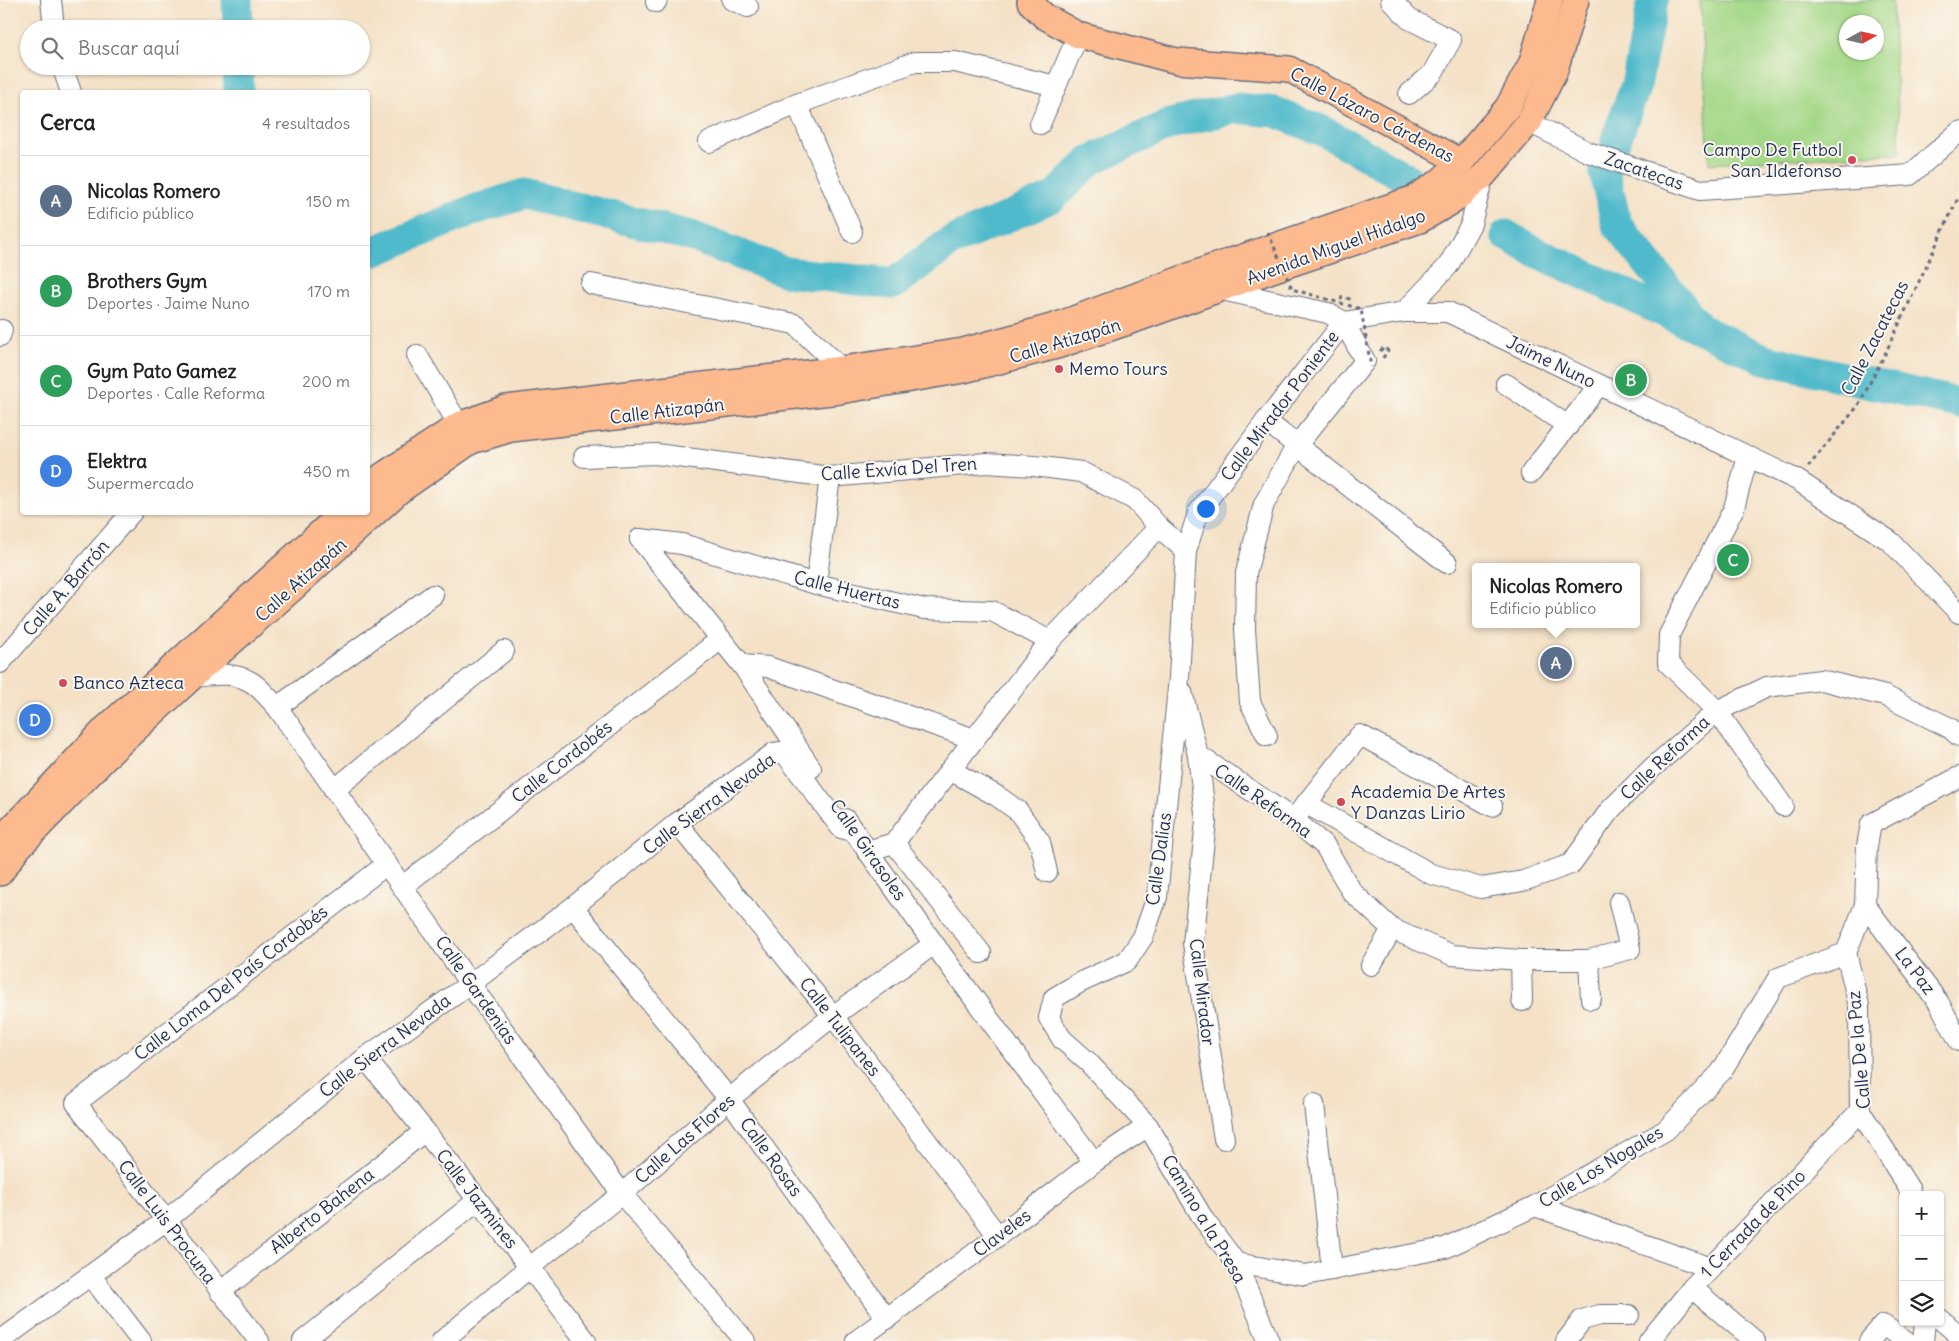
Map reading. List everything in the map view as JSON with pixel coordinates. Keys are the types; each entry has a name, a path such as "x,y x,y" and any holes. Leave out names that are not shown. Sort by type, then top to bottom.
{"main road":[{"name":"Avenida Miguel Hidalgo","path":"1211,280 1415,198 1439,182 1461,162 1508,107 1532,62 1550,0"},
{"name":"Avenida Miguel Hidalgo","path":"1211,280 1420,220 1453,201 1482,176 1529,122 1554,73 1576,0"},
{"name":"Calle Lázaro Cárdenas","path":"1028,1 1044,16 1078,35 1177,61 1289,69 1461,162"},
{"name":"Calle Atizapán","path":"370,488 382,476 459,425 506,408 842,369 964,351 1211,280"},
{"name":"Calle Atizapán","path":"186,669 293,588 399,491 471,441 511,429 840,391 964,370 1057,346 1134,320 1211,280"},
{"name":"Calle Atizapán","path":"186,669 340,515"},
{"path":"0,844 10,830 106,728 186,669"},
{"path":"0,873 19,847 113,750 186,669"}],"street":[{"path":"51,0 53,20"},
{"path":"1391,0 1409,19 1451,40 1432,74 1409,94"},
{"path":"1040,124 1078,35"},
{"path":"709,142 797,104 916,62 955,62 1056,86"},
{"path":"65,75 69,90"},
{"path":"797,104 852,232"},
{"name":"Zacatecas","path":"1529,122 1588,152 1700,190 1910,175 1959,132"},
{"path":"1404,312 1448,266 1471,224 1482,176"},
{"path":"1211,280 1328,314 1344,322"},
{"path":"591,284 794,324 842,369"},
{"name":"Jaime Nuno","path":"1344,322 1404,312 1448,312 1797,480 1890,541 1959,613"},
{"name":"Calle Mirador Poniente","path":"1186,551 1198,513 1266,421 1344,322 1365,361 1297,445 1264,504 1246,573 1245,629 1250,702 1267,736"},
{"path":"418,356 459,425"},
{"path":"1506,384 1568,426"},
{"path":"1531,473 1599,385"},
{"path":"1266,421 1448,564"},
{"name":"Calle Exvía Del Tren","path":"584,457 656,454 830,476 986,463 1034,466 1081,472 1135,500 1159,527 1186,551"},
{"name":"Calle Reforma","path":"1748,456 1734,508 1669,635 1668,663 1717,711 1784,806"},
{"path":"816,584 830,476"},
{"name":"Calle A. Barrón","path":"0,663 129,515"},
{"path":"867,852 894,843 1050,641 1159,527"},
{"name":"Calle Huertas","path":"640,539 682,544 816,584 924,609 992,611 1050,641"},
{"name":"Calle Girasoles","path":"640,539 742,665 867,852 1094,1162"},
{"path":"1179,678 1186,551"},
{"path":"277,708 433,595"},
{"name":"Calle Cordobés","path":"403,886 721,639"},
{"path":"334,790 504,651"},
{"path":"742,665 768,667 974,739"},
{"name":"Calle Gardenias","path":"186,669 239,677 252,682 277,708 470,984 622,1194 745,1341"},
{"name":"Calle Reforma","path":"1179,678 1198,755 1293,819 1325,846 1352,892 1392,929 1452,955 1521,960 1589,960 1630,949 1619,902"},
{"name":"Calle Dalias","path":"1148,1126 1088,1062 1062,1039 1049,1018 1054,998 1079,982 1127,961 1144,937 1157,897 1179,678"},
{"name":"Calle Reforma","path":"1307,804 1431,874 1481,888 1523,881 1571,864 1610,810 1651,769 1717,711 1767,688 1821,680 1885,696 1950,728 1959,736"},
{"path":"1293,819 1307,804 1360,735 1492,806"},
{"name":"Calle Sierra Nevada","path":"0,1341 165,1221 365,1058 470,984 573,907 677,823 774,753 781,752 787,756 841,828 853,830"},
{"name":"Calle Mirador","path":"1198,755 1206,821 1192,943 1224,1139"},
{"path":"950,770 998,796 1018,811 1040,842 1047,872"},
{"path":"1846,954 1865,905 1866,846 1872,824 1959,777"},
{"name":"Calle Tulipanes","path":"677,823 833,1016 998,1236"},
{"path":"894,843 981,953"},
{"name":"Calle Loma Del País Cordobés","path":"76,1103 387,864"},
{"name":"La Paz","path":"1865,905 1939,1003 1959,1040"},
{"name":"Calle Rosas","path":"573,907 729,1099 887,1319"},
{"path":"1371,965 1392,929"},
{"name":"Calle Las Flores","path":"442,1341 530,1267 622,1194 729,1099 833,1016 934,944"},
{"name":"Calle De la Paz","path":"1846,954 1859,1006 1860,1111 1910,1191"},
{"name":"Calle Los Nogales","path":"1236,1263 1305,1275 1332,1270 1445,1248 1535,1206 1666,1130 1721,1072 1778,978 1846,954"},
{"path":"1521,960 1522,1001"},
{"path":"1589,960 1590,999"},
{"name":"Calle Jazmines","path":"365,1058 425,1131 586,1341"},
{"name":"Calle Luis Procuna","path":"76,1103 259,1341"},
{"path":"1314,1104 1332,1270"},
{"name":"1 Cerrada de Pino","path":"1649,1341 1692,1288 1860,1111"},
{"name":"Claveles","path":"856,1341 1094,1162 1148,1126"},
{"name":"Camino a la Presa","path":"1148,1126 1204,1220 1236,1263 1269,1341"},
{"name":"Alberto Bahena","path":"220,1292 425,1131"},
{"path":"303,1341 478,1200"},
{"path":"1535,1206 1711,1268"},
{"path":"91,1276 141,1341"},
{"path":"1692,1288 1755,1341"},
{"path":"1566,1341 1582,1320 1600,1315 1629,1315"},
{"path":"1944,1322 1959,1335"},
{"path":"1869,1341 1883,1325 1906,1341"},
{"path":"1923,1341 1925,1326"}],"path":[{"name":"Calle Zacatecas","path":"1797,480 1858,406 1886,352 1959,196"},
{"path":"1268,232 1292,289 1360,309 1371,367"},
{"path":"1342,297 1360,302"}],"green space":[{"path":"1700,0 1892,0 1900,153 1709,164"}],"waterway":[{"path":"237,0 238,20"},
{"path":"1616,140 1636,85 1653,0"},
{"path":"238,75 239,90"},
{"path":"370,250 372,252 471,211 524,194 691,236 786,272 893,284 950,242 1053,197 1091,160 1170,124 1236,108 1275,112 1323,131 1408,179"},
{"path":"1604,172 1617,225 1695,322"},
{"path":"1506,235 1528,248 1764,359 1959,403"}],"place":[{"name":"Campo De Futbol San Ildefonso","path":"1852,160"},
{"name":"Memo Tours","path":"1059,369"},
{"name":"Brothers Gym","path":"1631,380"},
{"name":"Gym Pato Gamez","path":"1733,560"},
{"name":"Nicolas Romero","path":"1556,663"},
{"name":"Banco Azteca","path":"63,683"},
{"name":"Elektra","path":"35,720"},
{"name":"Academia De Artes Y Danzas Lirio","path":"1341,802"}]}
